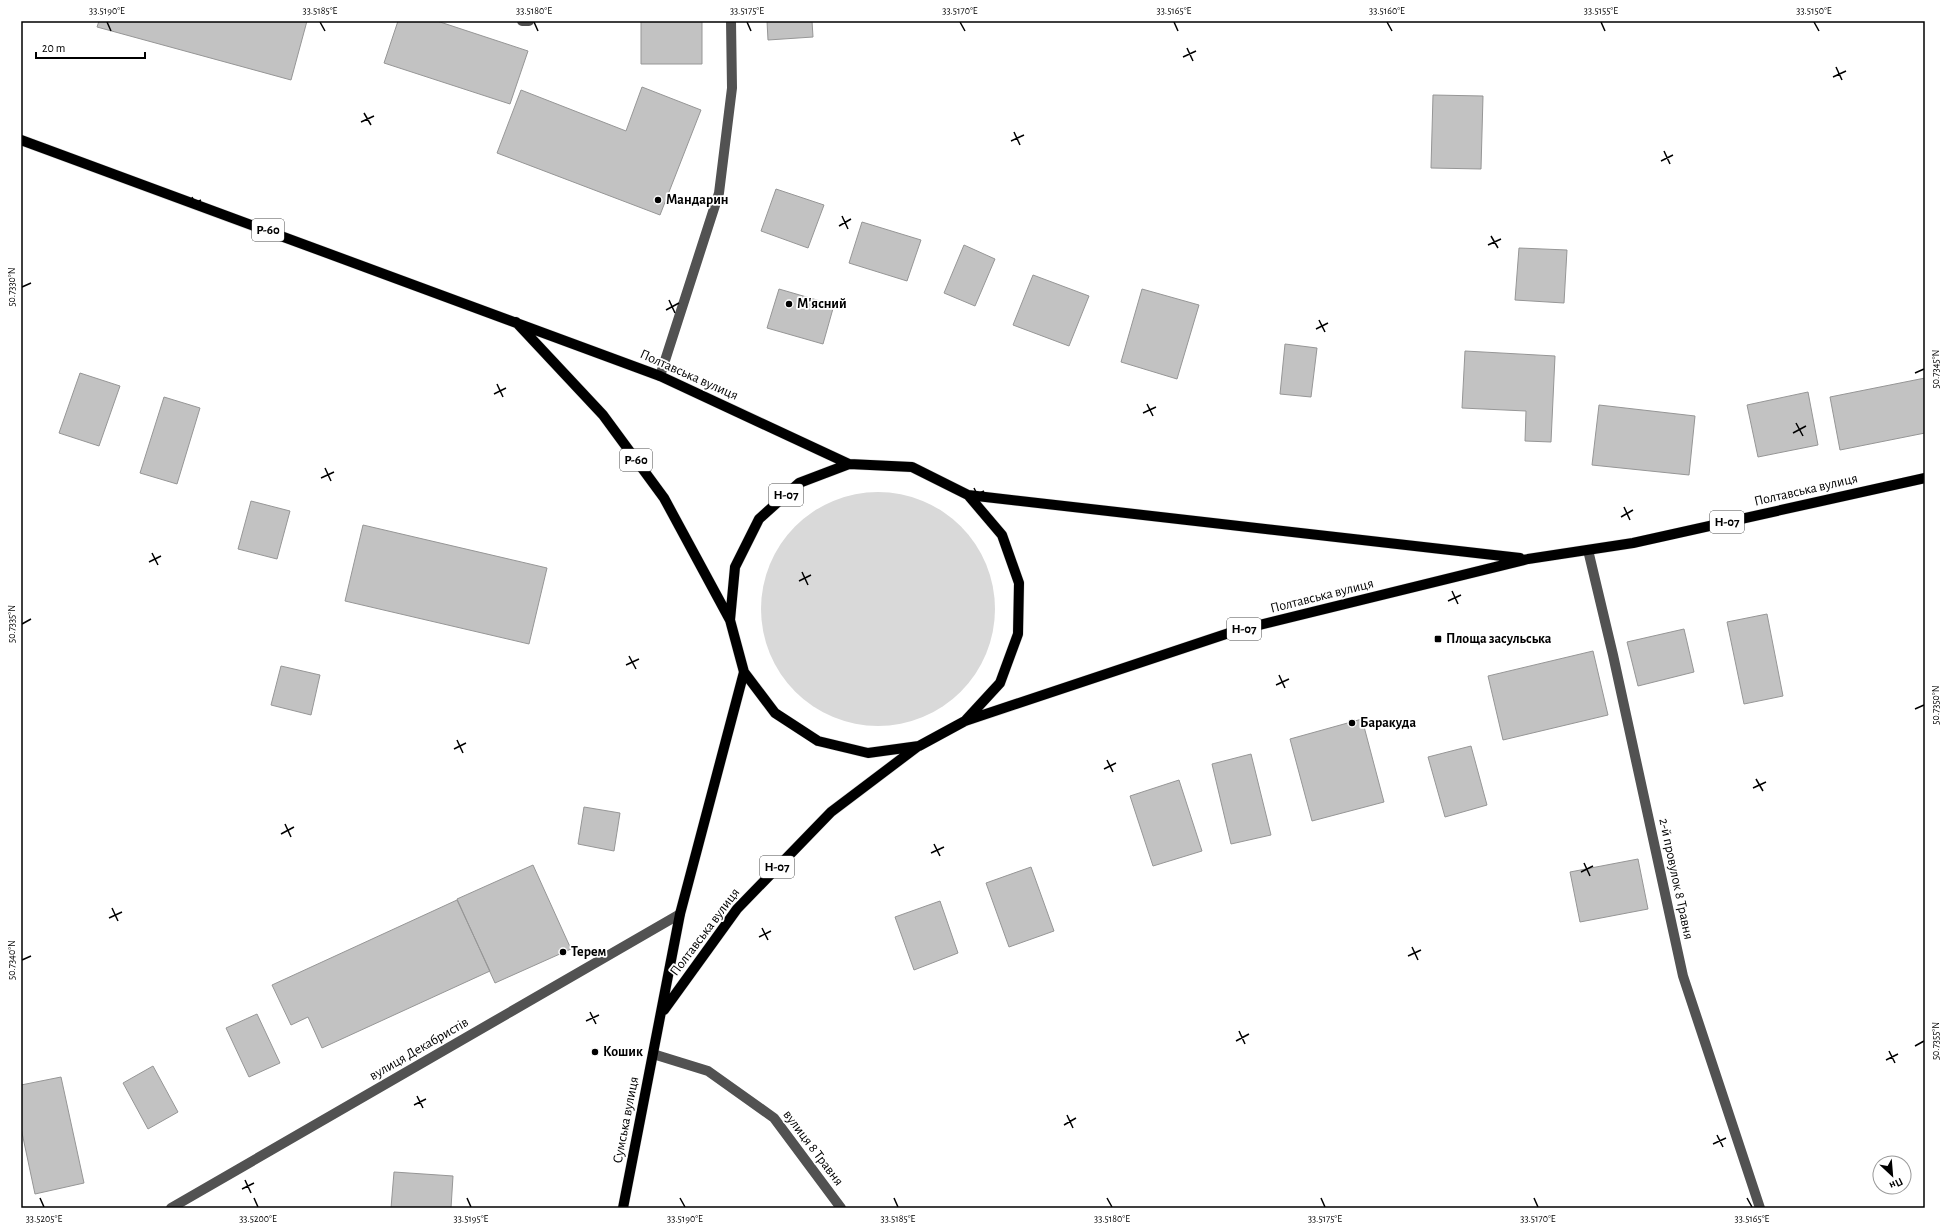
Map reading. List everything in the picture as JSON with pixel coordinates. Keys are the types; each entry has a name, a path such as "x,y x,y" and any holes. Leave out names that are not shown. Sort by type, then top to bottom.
{"main road":[{"name":"Р-60","path":"21,140 514,320 603,415 664,498 730,620"},
{"name":"Полтавська вулиця","path":"514,320 660,376 849,464"},
{"name":"Н-07","path":"849,464 912,467 968,495 1002,535 1019,583 1018,634 1000,683 965,721 920,746 868,753 818,741 775,713 744,672 730,620 735,567 759,519 799,483 849,464"},
{"name":"Полтавська вулиця","path":"965,721 1235,631 1528,559 1634,543 1925,478"},
{"name":"Полтавська вулиця","path":"968,495 1528,559"},
{"name":"Н-07","path":"662,1013 680,914 744,672"},
{"name":"Полтавська вулиця","path":"662,1013 737,908 830,812 920,746"},
{"name":"Сумська вулиця","path":"623,1208 662,1013"}],"street":[{"path":"522,21 529,21"},
{"path":"660,376 719,193 732,88 731,21"},
{"name":"2-й провулок 8 Травня","path":"1588,550 1613,655 1683,976 1760,1208"},
{"name":"вулиця Декабристів","path":"171,1208 680,914"},
{"name":"вулиця 8 Травня","path":"653,1054 708,1071 774,1118 840,1208"}],"shaded area":[{"path":"878,492 912,497 923,501 943,512 968,535 975,544 986,564 990,575 995,609 990,643 986,654 975,674 952,699 943,706 923,717 912,721 878,726 844,721 833,717 813,706 788,683 781,674 770,654 766,643 761,609 766,575 770,564 781,544 804,519 813,512 833,501 844,497"}],"building":[{"path":"99,21 307,21 291,80 97,27"},
{"path":"398,21 437,21 528,51 510,104 384,63"},
{"path":"641,21 702,21 702,64 641,64"},
{"path":"767,21 812,21 813,37 768,40"},
{"path":"642,87 701,110 660,215 497,153 521,90 626,131"},
{"path":"1433,95 1483,96 1481,169 1431,168"},
{"path":"776,189 824,205 808,248 761,231"},
{"path":"862,222 921,240 907,281 849,263"},
{"path":"964,245 995,259 975,306 944,293"},
{"path":"1519,248 1567,250 1564,303 1515,300"},
{"path":"1033,275 1089,296 1069,346 1013,325"},
{"path":"779,289 834,305 823,344 767,328"},
{"path":"1142,289 1199,305 1177,379 1121,362"},
{"path":"1285,344 1317,348 1311,397 1280,394"},
{"path":"1465,351 1555,356 1551,442 1525,441 1526,411 1462,408"},
{"path":"80,373 120,386 99,446 59,433"},
{"path":"1925,378 1925,433 1840,450 1830,397"},
{"path":"1808,392 1818,445 1758,457 1747,405"},
{"path":"164,397 200,408 177,484 140,473"},
{"path":"1599,405 1695,416 1689,475 1592,465"},
{"path":"251,501 290,511 277,559 238,549"},
{"path":"363,525 547,568 529,644 345,601"},
{"path":"1767,614 1783,696 1744,704 1727,622"},
{"path":"1684,629 1694,672 1638,686 1627,642"},
{"path":"1593,651 1608,715 1503,740 1488,676"},
{"path":"281,666 320,675 311,715 271,705"},
{"path":"1362,719 1384,802 1312,821 1290,739"},
{"path":"1471,746 1487,805 1445,817 1428,757"},
{"path":"1251,754 1271,835 1231,844 1212,764"},
{"path":"1179,780 1202,851 1153,866 1130,796"},
{"path":"584,807 620,813 614,851 578,844"},
{"path":"1638,859 1648,909 1580,922 1570,872"},
{"path":"533,865 571,949 495,983 457,899"},
{"path":"1031,867 1054,931 1009,947 986,883"},
{"path":"457,900 490,971 322,1048 308,1017 291,1025 272,985"},
{"path":"940,901 958,953 914,970 895,917"},
{"path":"257,1014 280,1063 249,1077 226,1028"},
{"path":"153,1066 178,1112 148,1129 123,1083"},
{"path":"61,1077 84,1183 35,1194 21,1128 21,1085"},
{"path":"394,1172 453,1176 451,1208 391,1208"}],"place":[{"name":"Мандарин","path":"658,200"},
{"name":"М'ясний","path":"789,304"},
{"name":"Площа засульська","path":"1438,639"},
{"name":"Баракуда","path":"1352,723"},
{"name":"Терем","path":"563,952"},
{"name":"Кошик","path":"595,1052"}]}
